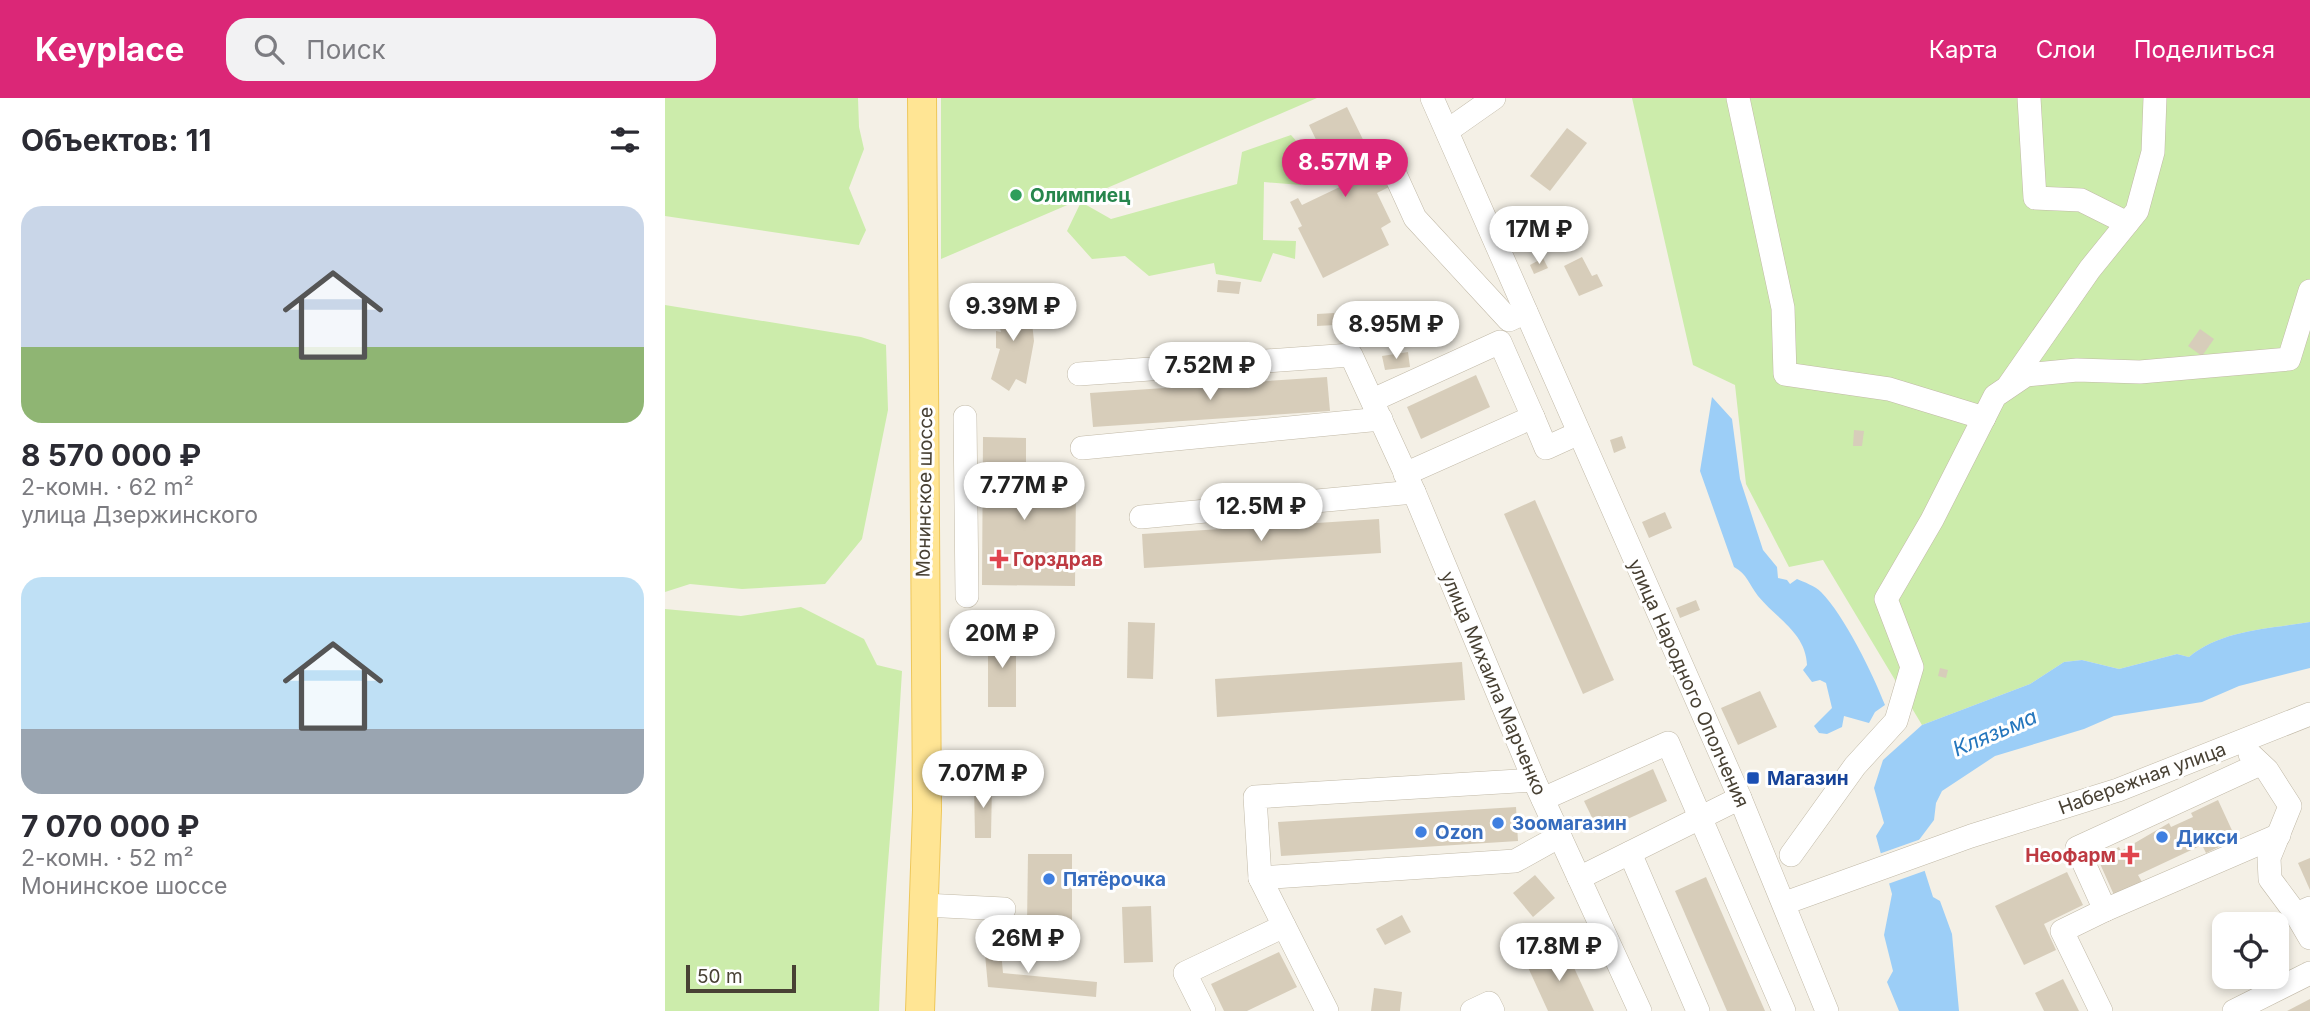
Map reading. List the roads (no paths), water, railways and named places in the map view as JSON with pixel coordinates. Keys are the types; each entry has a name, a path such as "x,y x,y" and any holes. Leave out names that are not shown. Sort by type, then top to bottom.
{"main road":[{"name":"Монинское шоссе","path":"920,1011 927,810 922,98"}],"street":[{"name":"улица Народного Ополчения","path":"1432,98 1740,798 1828,1011"},
{"path":"1447,131 1494,98"},
{"path":"1738,98 1783,308 1785,374 1889,389 1984,418"},
{"path":"2029,98 2035,198 2081,200 2127,223"},
{"path":"2007,388 2141,201 2153,152 2155,98"},
{"path":"1395,174 1415,218 1509,320 1526,312"},
{"path":"1791,855 1855,766 1896,720 1912,667 1886,599 1933,520 1995,396 2026,375 2077,370 2140,372 2299,360 2310,291"},
{"path":"1082,448 1377,410 1500,342 1546,448 1579,433"},
{"name":"улица Михаила Марченко","path":"1079,374 1351,355 1410,483 1538,790 1640,1011"},
{"path":"965,417 967,596"},
{"path":"1141,517 1410,483 1533,417"},
{"name":"Набережная улица","path":"1785,903 1971,836 2117,790 2310,713"},
{"path":"1321,1009 1260,878 1255,797 1538,790 1668,743 1784,1011"},
{"path":"2239,743 2285,793 2290,806 2269,858 2270,879 2303,911 2310,938"},
{"path":"2105,910 2077,848 2260,764"},
{"path":"1579,878 1740,798"},
{"path":"2101,1011 2063,931 2105,910 2279,835"},
{"path":"1260,878 1515,861 1560,836"},
{"path":"1630,853 1698,1011"},
{"path":"924,905 1004,909"},
{"path":"1205,1011 1185,973 1284,926"},
{"path":"2234,1011 2310,973"},
{"path":"1472,1011 1489,1003 1493,1011"}],"water":[{"path":"1712,397 1732,419 1740,479 1763,550 1777,567 1778,578 1787,580 1790,584 1797,579 1821,592 1848,630 1873,678 1885,705 1875,712 1869,723 1844,716 1842,727 1827,734 1819,733 1814,726 1832,708 1826,683 1820,680 1812,682 1803,670 1807,665 1805,654 1796,635 1734,567 1700,471"},
{"name":"Клязьма","path":"2310,622 2310,668 2239,686 2202,702 2114,716 2084,729 1995,756 1942,791 1936,803 1934,820 1919,840 1918,850 1933,897 1940,901 1952,934 1959,1011 1899,1011 1887,982 1893,971 1884,935 1892,894 1876,836 1884,823 1874,788 1883,760 1922,725 2030,684 2064,662 2082,660 2119,669 2177,654 2189,657 2216,641 2246,632"}],"place":[{"name":"Олимпиец","path":"1016,195"},
{"name":"Горздрав","path":"999,559"},
{"name":"Магазин","path":"1753,778"},
{"name":"Зоомагазин","path":"1498,823"},
{"name":"Ozon","path":"1421,832"},
{"name":"Дикси","path":"2162,837"},
{"name":"Неофарм","path":"2130,855"},
{"name":"Пятёрочка","path":"1049,879"}]}
